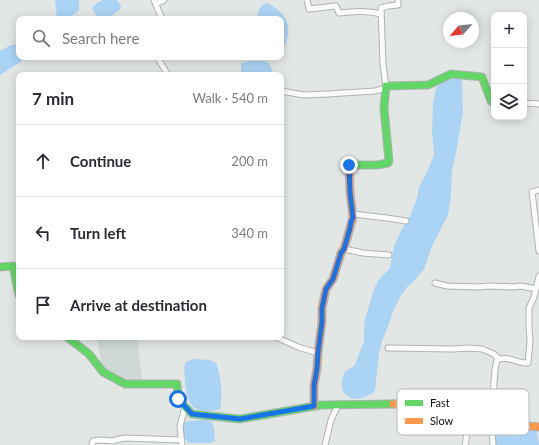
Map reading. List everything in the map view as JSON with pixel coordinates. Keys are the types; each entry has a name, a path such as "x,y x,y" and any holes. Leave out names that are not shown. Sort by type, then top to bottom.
{"street":[{"path":"161,16 155,2 164,0"},
{"path":"307,0 309,9 336,6 339,13 357,11 375,12 381,14"},
{"path":"314,406 314,386 322,322 322,308 326,289 333,279 341,253 344,249 353,217 349,165 383,164 388,163 389,161 384,108 386,87 383,64 381,8 398,5 398,0"},
{"path":"159,60 166,72"},
{"path":"284,92 304,95 328,94 374,90 386,87 428,85 451,74 482,77 491,101"},
{"path":"527,104 539,104"},
{"path":"539,190 532,192 539,251"},
{"path":"353,214 406,221"},
{"path":"344,249 389,255"},
{"path":"0,267 13,266 16,282"},
{"path":"498,359 512,359 528,363 530,308 539,276"},
{"path":"435,282 447,286 521,286 536,288"},
{"path":"71,340 89,354 103,372 125,384 177,384 178,399 192,414 240,419 321,405 397,404"},
{"path":"283,340 298,347 318,353"},
{"path":"388,348 482,349 494,354 498,359"},
{"path":"494,389 498,359"},
{"path":"325,445 330,420 338,405"},
{"path":"92,445 93,441 124,438 182,442 180,426 185,407"},
{"path":"529,426 539,428"},
{"path":"465,445 467,435"},
{"path":"492,435 493,445"}],"shaded area":[{"path":"98,340 137,340 142,381 130,382 115,377 106,370 101,361"}],"water":[{"path":"55,0 79,0 79,10 75,14 70,16 57,16"},
{"path":"102,0 117,0 121,6 120,10 111,16 97,16 93,6"},
{"path":"268,3 284,16 258,16 261,6"},
{"path":"284,16 288,27 284,48"},
{"path":"16,44 16,60 23,60 0,75 0,51 11,45"},
{"path":"263,61 269,63 272,72 241,72 241,63"},
{"path":"452,77 460,79 462,82 463,112 452,171 451,196 448,215 432,246 424,269 407,287 400,297 393,312 382,341 379,354 375,390 363,398 352,398 344,393 342,389 342,379 345,372 355,365 364,342 365,319 374,289 379,279 390,268 394,246 411,214 417,198 419,187 434,154 432,133 433,103 436,89 440,81"},
{"path":"192,359 210,360 216,363 221,386 220,409 213,411 201,410 195,408 190,403 184,367 185,363"},
{"path":"207,420 212,422 215,441 210,443 188,443 184,436 182,424 184,422"},
{"path":"536,428 539,445 495,445 494,436 529,435 529,429"}],"traffic: fast":[{"path":"349,165 377,165 388,163 389,161 384,108 386,86 428,85 451,74 482,77 491,101"},
{"path":"0,267 13,266 16,280"},
{"path":"71,340 89,354 103,372 125,384 177,384 178,399 192,414 240,419 321,405 393,404"}],"traffic: slow":[{"path":"314,406 314,386 322,322 322,308 326,289 333,279 341,253 344,249 353,217 349,165"},
{"path":"393,404 397,404"},
{"path":"529,426 539,427"}],"route":[{"path":"178,399 192,414 240,419 314,406 314,386 322,322 322,308 326,289 333,279 341,253 344,249 353,217 349,183 349,165"}]}
